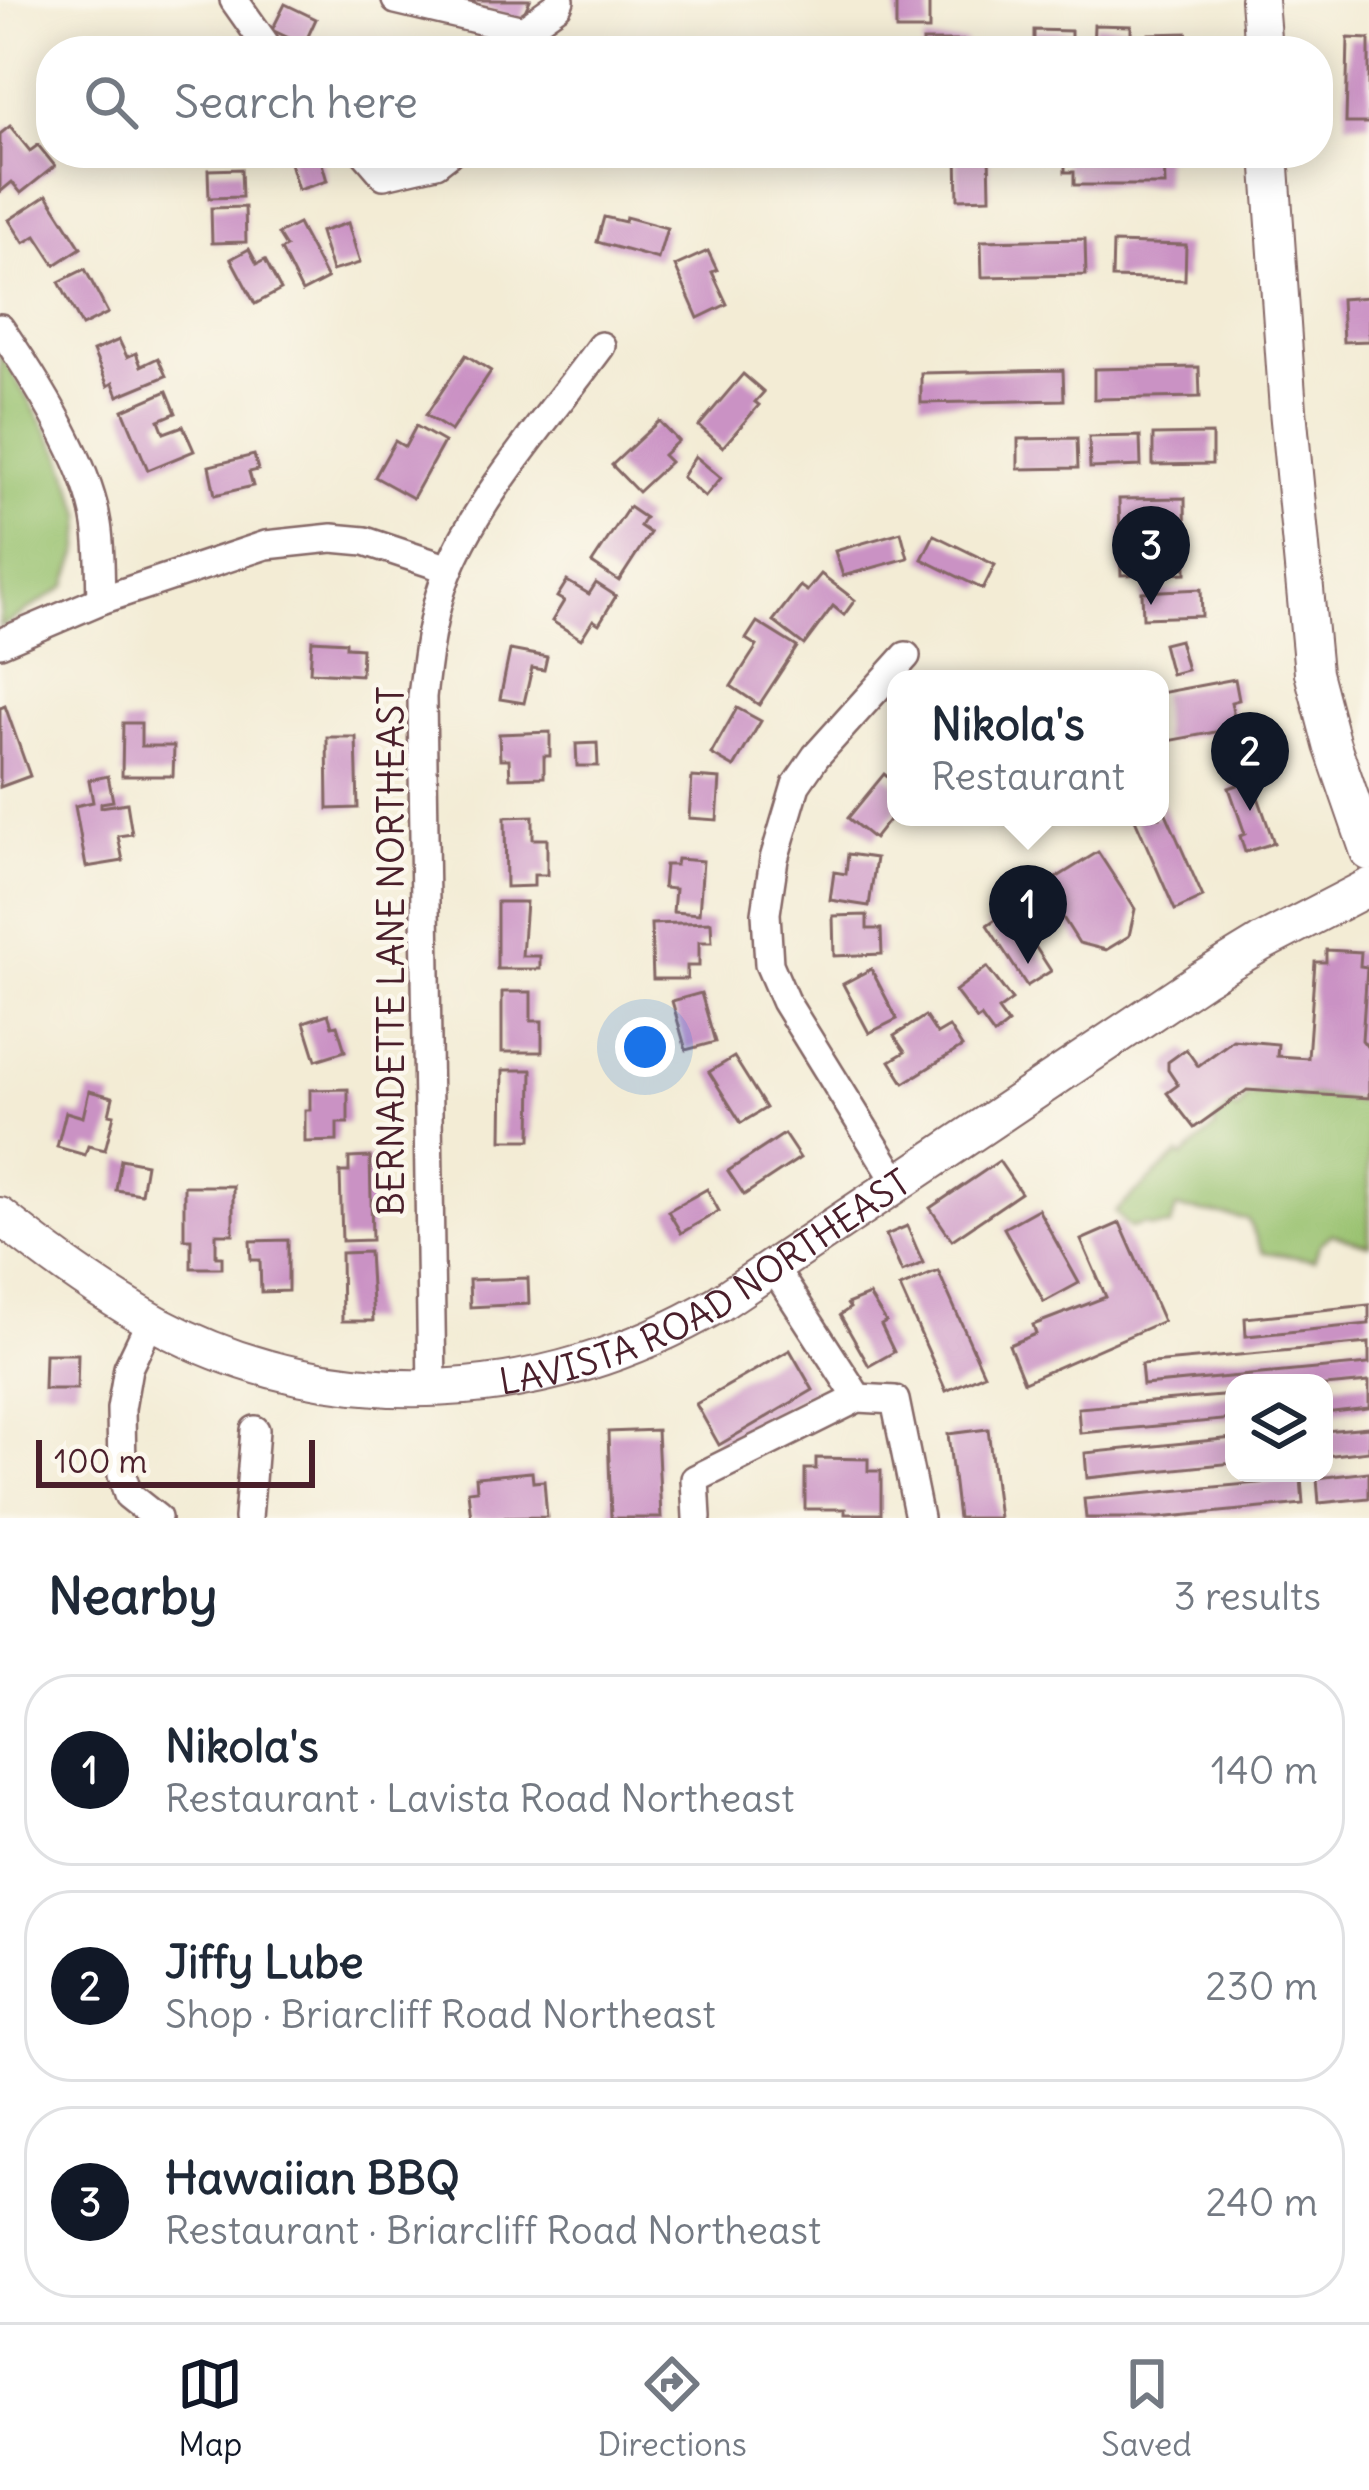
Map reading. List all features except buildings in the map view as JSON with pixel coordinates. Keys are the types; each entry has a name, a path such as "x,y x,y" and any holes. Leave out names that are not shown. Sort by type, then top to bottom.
{"main road":[{"path":"1259,0 1262,36"},
{"path":"1271,168 1313,674 1369,852"},
{"name":"LAVISTA ROAD NORTHEAST","path":"0,1216 86,1281 151,1320 245,1361 289,1373 331,1383 431,1390 504,1383 595,1363 672,1332 775,1270 1202,979 1369,887"}],"street":[{"path":"234,0 260,36"},
{"path":"396,0 523,30 529,36"},
{"path":"534,36 560,0"},
{"path":"378,168 384,175 414,168"},
{"path":"0,328 38,385 91,496 101,600"},
{"name":"BERNADETTE LANE NORTHEAST","path":"431,1390 422,697 427,653 448,569 484,507 601,346"},
{"path":"0,643 101,600 226,556 300,540 365,542 448,569"},
{"path":"893,670 906,656"},
{"path":"887,677 796,785 774,859 766,913 769,964 785,1001 898,1184"},
{"path":"775,1270 858,1398"},
{"path":"151,1320 128,1369 121,1409 122,1475 128,1495 157,1518"},
{"path":"697,1518 695,1480 858,1398 895,1400 919,1518"},
{"path":"248,1518 255,1430"}],"green space":[{"path":"0,353 62,456 83,516 80,548 66,586 0,628"},
{"path":"1276,1091 1300,1098 1315,1095 1369,1103 1369,1245 1332,1234 1320,1244 1314,1260 1263,1252 1247,1219 1176,1208 1171,1226 1130,1228 1115,1212 1216,1127 1214,1123 1231,1106 1237,1111 1247,1096"}],"place":[{"name":"Hawaiian BBQ","path":"1151,605"},
{"name":"Jiffy Lube","path":"1250,811"},
{"name":"Nikola's","path":"1028,964"}]}
